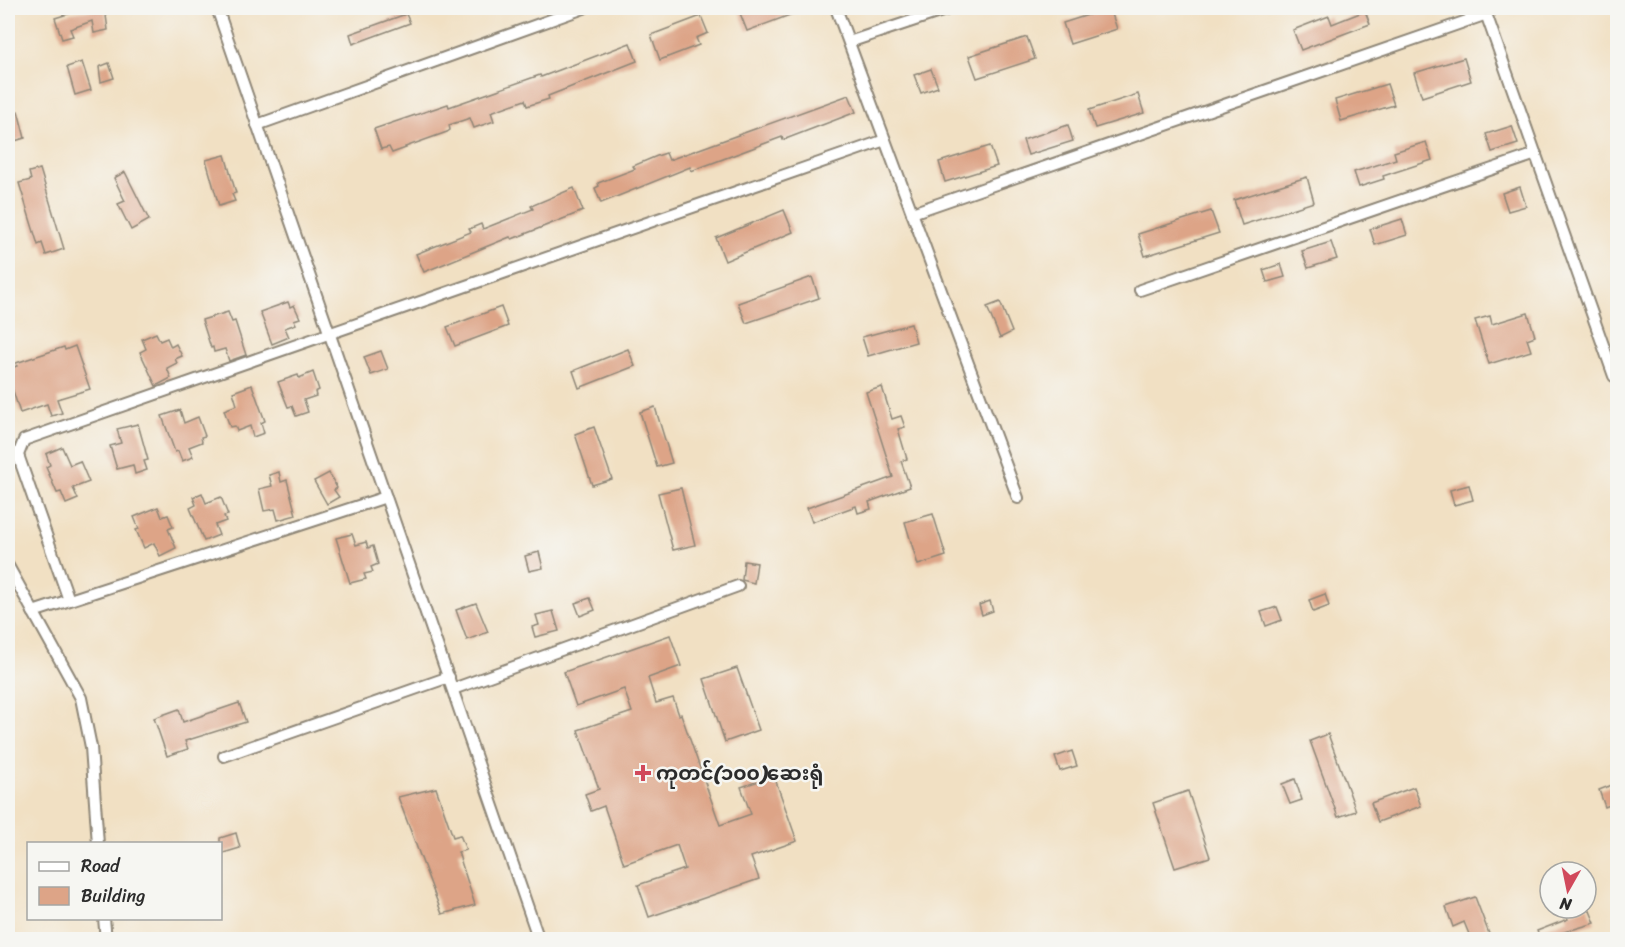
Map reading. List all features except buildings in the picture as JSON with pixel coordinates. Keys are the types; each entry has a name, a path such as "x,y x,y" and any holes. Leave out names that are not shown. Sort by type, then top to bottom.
{"street":[{"path":"216,8 540,939"},
{"path":"256,125 584,8"},
{"path":"836,8 1018,498"},
{"path":"849,42 951,8"},
{"path":"912,213 1485,11 1614,376"},
{"path":"69,600 18,455 24,440 885,141"},
{"path":"1140,290 1536,154"},
{"path":"33,612 386,497"},
{"path":"8,566 81,698 91,747 98,842"},
{"path":"453,689 738,586"},
{"path":"224,756 449,677"},
{"path":"104,920 106,939"}],"place":[{"name":"ကုတင်(၁၀၀)ဆေးရုံ","path":"643,773"}]}
